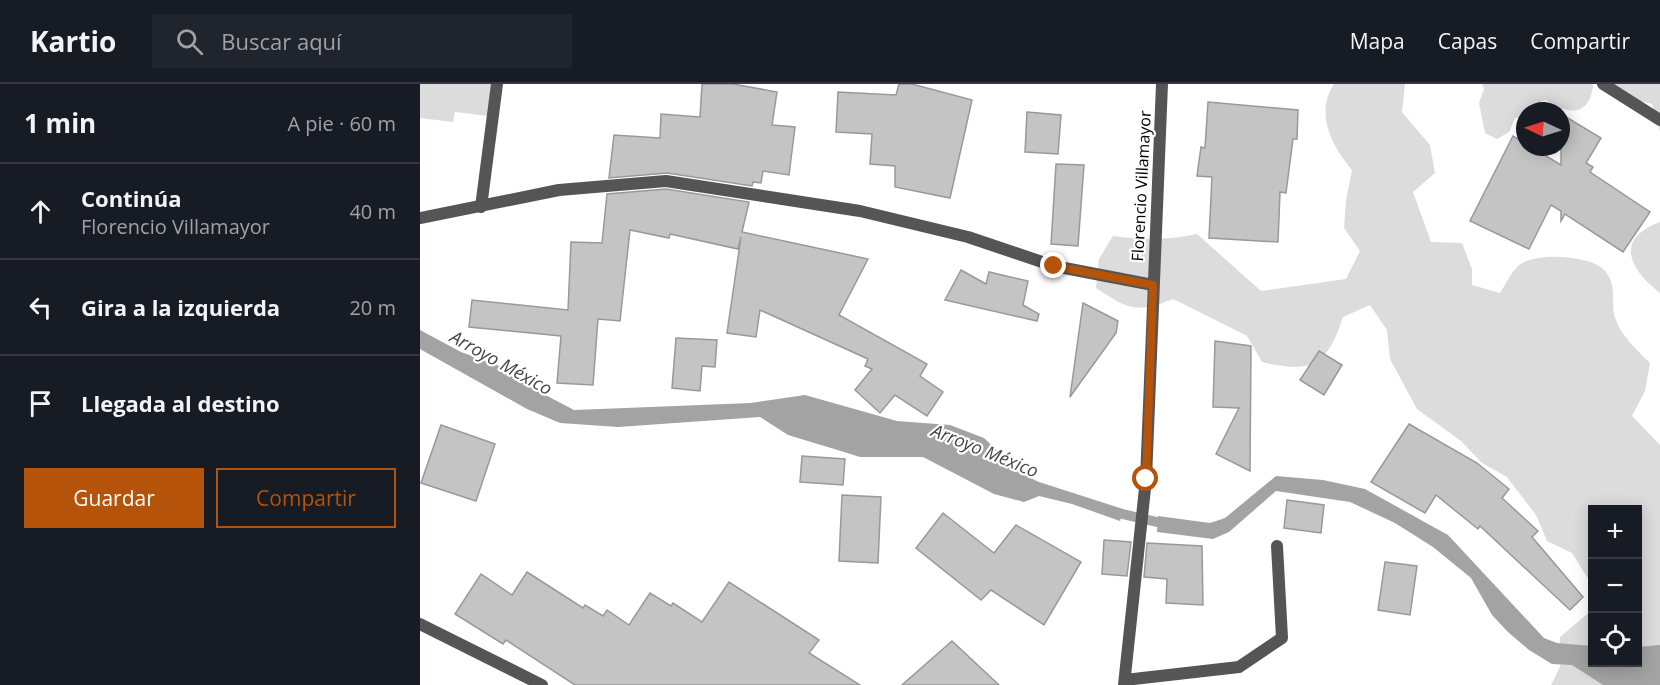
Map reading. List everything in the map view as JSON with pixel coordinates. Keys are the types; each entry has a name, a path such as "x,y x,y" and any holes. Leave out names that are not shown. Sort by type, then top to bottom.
{"street":[{"path":"481,207 497,84"},
{"name":"Florencio Villamayor","path":"1124,682 1144,508 1162,84"},
{"path":"1603,84 1660,120"},
{"path":"420,218 559,190 666,181 860,211 968,237 1054,266 1153,285"},
{"path":"1124,682 1239,666 1282,638 1277,546"},
{"path":"420,624 542,685"}],"shaded area":[{"path":"420,84 492,84 488,116 455,112 453,122 420,118"},
{"path":"1334,84 1405,84 1402,112 1430,145 1435,173 1413,192 1431,242 1462,243 1472,269 1472,285 1500,293 1518,266 1547,257 1584,260 1602,268 1611,281 1614,314 1619,326 1650,363 1645,391 1632,416 1660,445 1660,685 1551,685 1560,667 1560,637 1588,613 1588,667 1642,667 1642,505 1588,505 1588,579 1572,553 1547,541 1536,515 1507,477 1482,463 1461,441 1417,409 1390,359 1387,330 1370,305 1343,317 1331,346 1324,356 1305,366 1294,367 1262,362 1247,336 1173,299 1150,307 1133,307 1116,301 1096,288 1099,259 1113,236 1155,239 1197,234 1261,291 1346,279 1360,251 1344,228 1346,200 1352,170 1338,151 1328,130 1326,107 1328,95"},
{"path":"1482,84 1593,84 1588,102 1577,110 1570,110 1570,102 1546,100 1516,102 1516,118 1509,132 1497,139 1485,133 1479,103 1484,89"},
{"path":"1608,84 1660,84 1660,132 1652,104 1626,97"},
{"path":"1660,222 1660,293 1640,274 1631,255 1636,237"}],"water":[{"path":"420,330 461,352 502,367 534,389 574,410 751,403 805,395 897,421 950,425 984,438 1022,474 1039,482 1123,509 1120,521 1072,504 1039,496 1024,502 994,494 923,457 860,457 788,435 760,417 618,427 560,423 527,409 420,349"},
{"path":"1276,476 1323,480 1365,489 1448,535 1544,638 1557,643 1588,646 1588,667 1642,667 1642,647 1660,645 1660,685 1603,685 1572,665 1552,664 1529,650 1508,632 1492,615 1471,578 1433,547 1395,523 1350,502 1276,491 1229,532 1213,539 1157,532 1158,516 1210,523 1225,518"}],"building":[{"path":"702,84 733,84 777,92 772,125 795,127 789,175 763,171 761,183 753,182 752,186 667,173 609,178 614,135 660,138 661,114 700,117"},
{"path":"899,84 912,84 972,100 950,198 895,187 895,166 870,164 872,134 836,132 838,92 896,95"},
{"path":"1208,102 1298,110 1297,139 1293,139 1286,193 1280,192 1278,242 1209,238 1212,177 1197,176 1201,147 1205,148"},
{"path":"1027,112 1061,115 1058,154 1025,152"},
{"path":"1570,119 1601,138 1586,163 1593,167 1590,172 1650,212 1623,252 1565,214 1561,221 1561,211 1551,205 1529,249 1470,221 1513,136 1516,138 1516,156 1546,156 1561,165 1561,156 1570,156"},
{"path":"1056,164 1084,165 1078,246 1051,244"},
{"path":"666,189 749,202 742,232 868,259 839,315 927,364 920,376 943,392 927,416 895,395 880,413 855,390 872,369 865,366 868,359 760,310 756,337 727,333 741,237 738,249 670,234 669,238 630,230 620,321 598,319 593,385 557,383 561,336 469,327 472,300 568,310 571,242 602,243 607,194"},
{"path":"961,270 986,284 989,272 1028,281 1023,305 1039,314 1037,321 945,300"},
{"path":"1083,303 1118,321 1116,333 1070,397"},
{"path":"676,338 717,340 715,367 702,366 700,391 672,388"},
{"path":"1215,341 1251,346 1250,471 1216,454 1239,408 1213,407"},
{"path":"1319,351 1342,365 1324,395 1300,380"},
{"path":"1409,424 1477,463 1509,489 1502,498 1538,531 1532,537 1583,597 1570,610 1480,526 1478,529 1436,495 1425,513 1371,482"},
{"path":"441,425 495,444 476,501 421,483"},
{"path":"802,456 845,459 843,485 800,482"},
{"path":"842,495 881,497 878,563 839,561"},
{"path":"1287,500 1324,505 1321,533 1284,528"},
{"path":"943,513 994,553 1016,525 1081,562 1044,625 991,590 981,600 916,548"},
{"path":"1104,540 1131,542 1127,576 1102,574"},
{"path":"1147,543 1202,546 1203,605 1166,603 1167,579 1144,577"},
{"path":"1385,562 1417,566 1410,615 1378,610"},
{"path":"527,572 583,608 585,605 603,616 607,610 629,625 650,593 671,606 673,603 702,622 729,582 819,640 809,653 860,685 575,685 506,640 503,644 455,614 481,574 512,595"},
{"path":"952,641 999,685 902,685"}],"waterway":[{"name":"Arroyo México","path":"1109,511 1170,525"}],"route":[{"path":"1054,266 1153,285 1146,479"}]}
